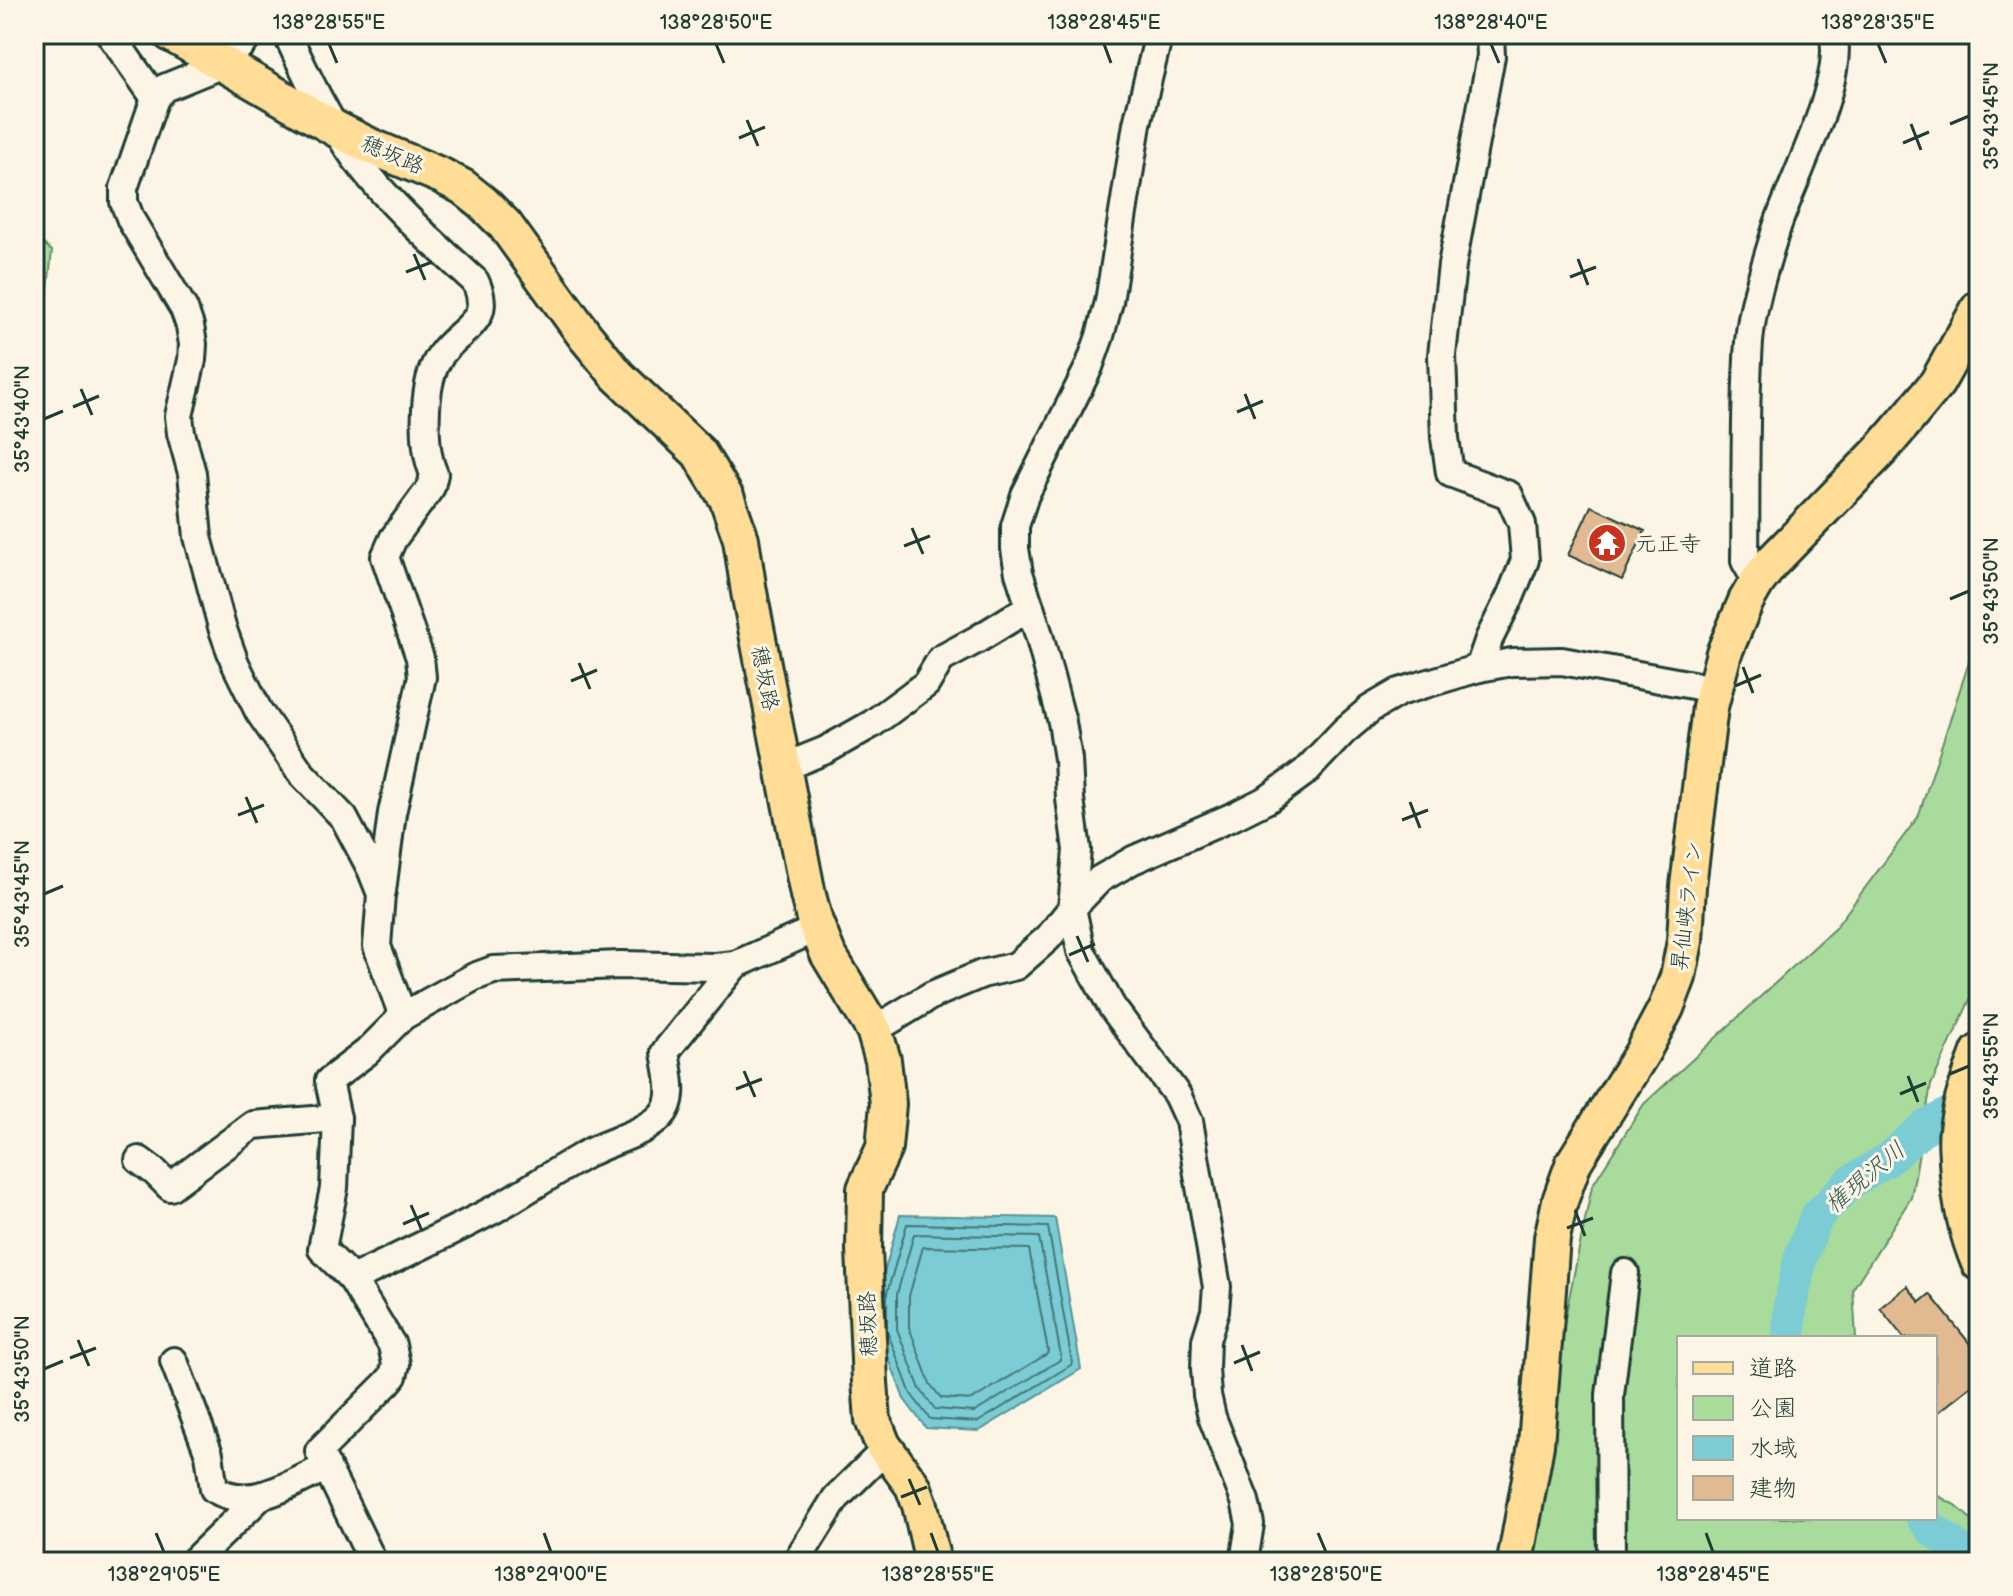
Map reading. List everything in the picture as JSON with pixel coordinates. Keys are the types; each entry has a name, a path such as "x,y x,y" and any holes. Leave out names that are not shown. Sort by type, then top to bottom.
{"main road":[{"name":"穂坂路","path":"171,34 336,129 442,176 483,203 505,225 585,336 618,376 699,453 727,499 741,539 808,895 828,954 874,1030 883,1060 888,1104 884,1148 865,1189 864,1249 873,1420 886,1449 913,1486 933,1562"},
{"name":"昇仙峡ライン","path":"1515,1562 1536,1445 1552,1238 1560,1201 1574,1162 1642,1053 1666,1008 1678,977 1685,941 1688,886 1710,707 1724,653 1757,582 1772,562 1880,451 1937,383 1979,308"},
{"path":"1979,1052 1961,1105 1956,1133 1962,1212 1979,1263"}],"street":[{"path":"110,34 155,98"},
{"path":"251,34 223,64 164,88 155,98 124,188 124,202 131,220 184,309 190,326 192,360 179,416 180,425 192,473 198,537 235,663 259,712 302,774 344,818 381,894"},
{"path":"287,34 314,91 356,159 439,249 475,281 481,293 482,307 477,318 443,351 434,365 426,401 428,460 434,474 431,487 393,539 385,557 420,658 422,677 392,813 377,946 403,1016"},
{"path":"1159,34 1137,124 1109,302 1100,336 1089,367 1025,495 1015,526 1015,549 1019,573 1062,722 1077,850 1072,908 1081,951 1112,1007 1177,1095 1189,1121 1217,1287 1215,1311 1206,1340 1207,1395 1212,1417 1245,1501 1250,1524 1244,1562"},
{"path":"1479,668 1525,560 1522,524 1509,495 1450,473 1445,438 1442,355 1452,265 1491,56 1490,34"},
{"path":"1757,582 1745,561 1749,340 1760,283 1778,226 1832,78 1836,50 1833,34"},
{"path":"784,767 826,750 872,724 926,684 941,659 1030,607"},
{"path":"874,1030 932,995 982,974 1016,966 1048,938 1100,879 1133,860 1268,799 1305,772 1370,709 1399,692 1479,668 1512,662 1562,661 1714,689"},
{"path":"373,1562 319,1451 387,1383 393,1376 396,1364 392,1345 352,1279 322,1249 334,1188 337,1118 329,1081 367,1052 403,1016 474,977 493,970 735,965 818,928"},
{"path":"352,1279 449,1233 591,1152 649,1126 661,1116 669,1103 671,1091 665,1052 735,965"},
{"path":"139,1160 170,1187 253,1125 337,1118"},
{"path":"1611,1562 1610,1395 1625,1273"},
{"path":"174,1361 209,1454 214,1489 227,1497 247,1499 271,1493 327,1467"},
{"path":"796,1562 836,1498 886,1449"},
{"path":"193,1562 262,1495"}],"green space":[{"path":"34,236 52,251 34,421"},
{"path":"1979,640 1979,980 1931,1085 1911,1198 1853,1289 1856,1336 1677,1336 1677,1520 1937,1520 1937,1495 1955,1505 1979,1526 1979,1562 1515,1562 1592,1186 1644,1104 1835,928 1918,817 1974,647"}],"water":[{"path":"900,1215 1055,1218 1081,1369 979,1431 926,1428 904,1399 879,1332 879,1292"}],"building":[{"name":"元正寺","path":"1591,506 1645,531 1622,580 1568,555"},
{"path":"1907,1286 1920,1302 1930,1294 1979,1355 1979,1380 1937,1413 1937,1336 1902,1336 1880,1308"}],"waterway":[{"name":"権現沢川","path":"1789,1336 1790,1306 1801,1256 1817,1216 1851,1182 1887,1160 1925,1127 1979,1098"},
{"name":"権現沢川","path":"1925,1520 1932,1529 1977,1562"}],"place":[{"name":"元正寺","path":"1607,543"}]}
